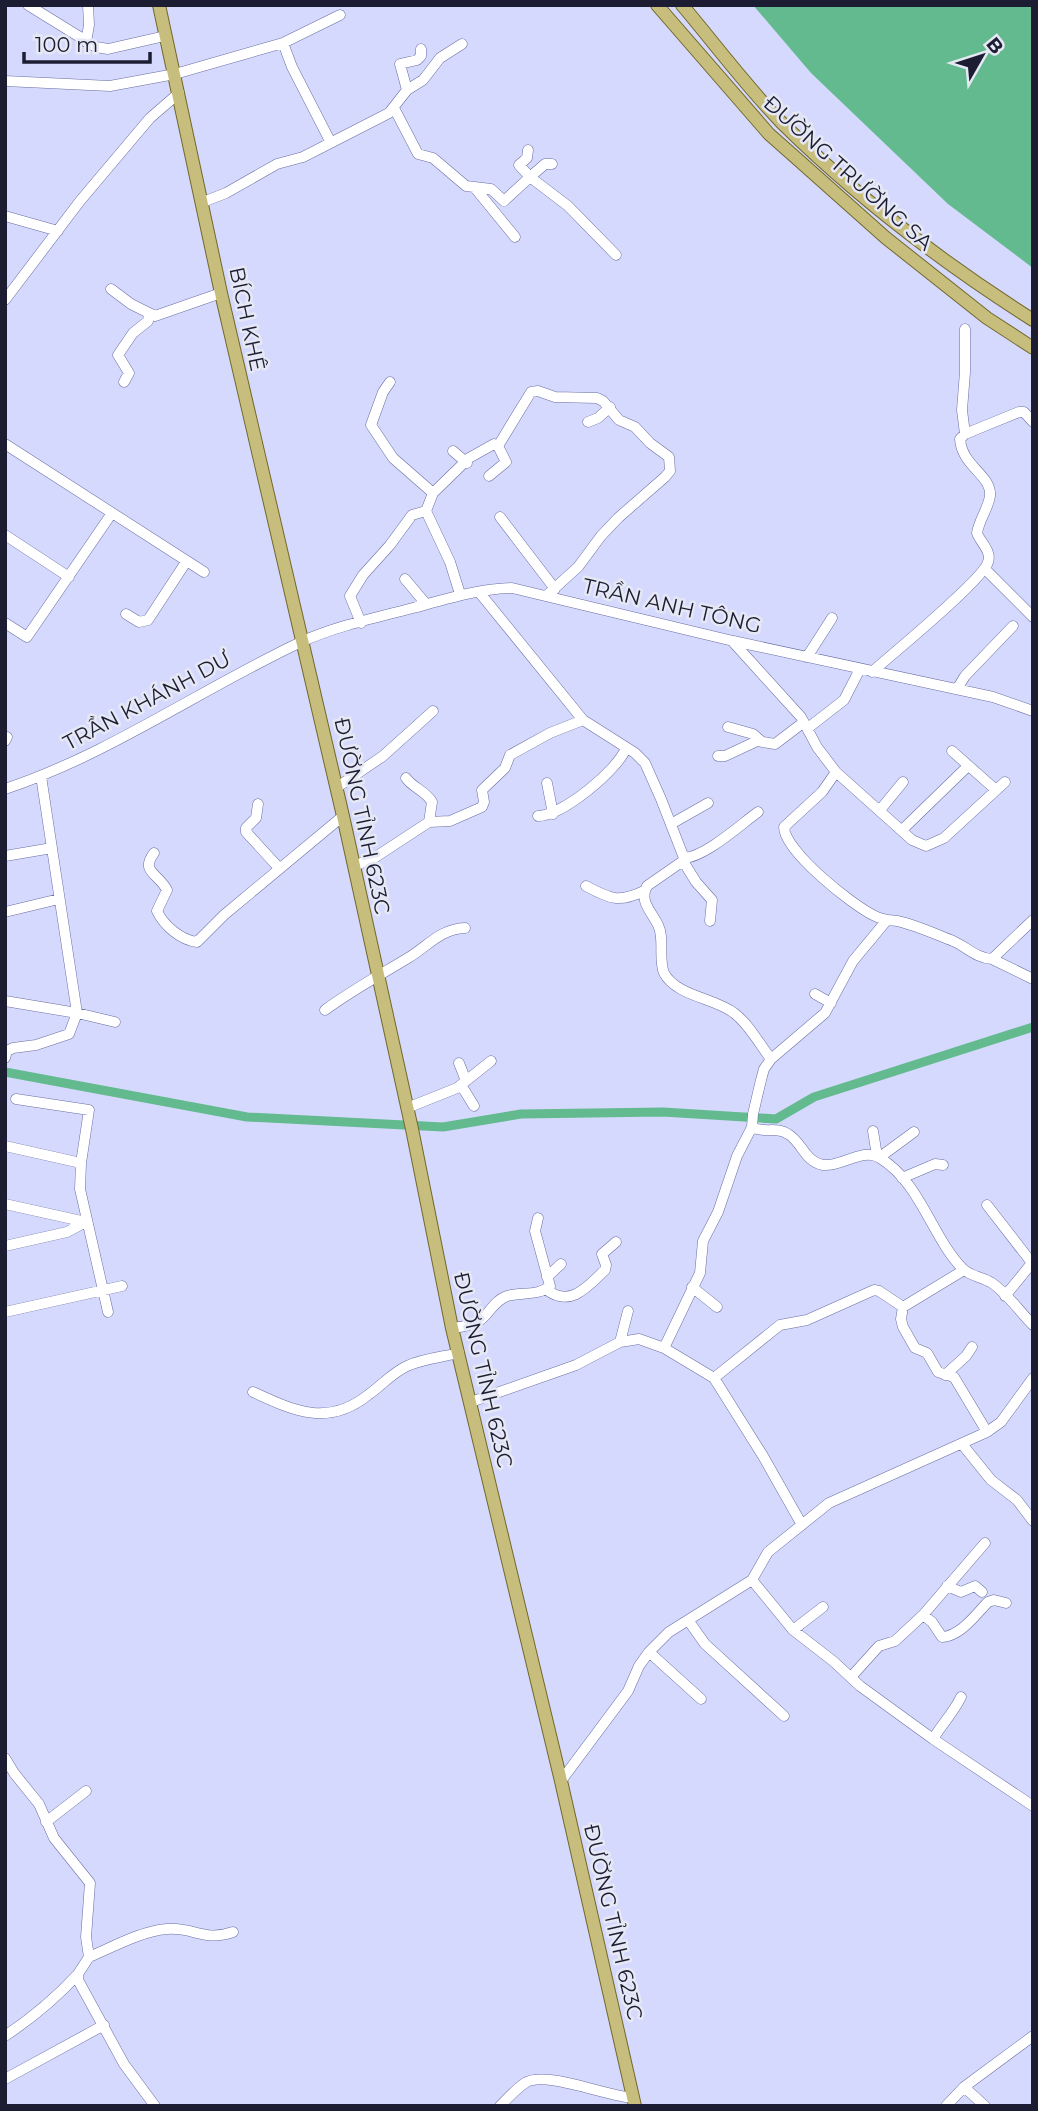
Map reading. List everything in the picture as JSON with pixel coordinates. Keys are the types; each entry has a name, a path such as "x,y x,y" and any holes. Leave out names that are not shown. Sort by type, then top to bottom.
{"main road":[{"name":"BÍCH KHÊ","path":"159,5 221,293 304,641"},
{"name":"ĐƯỜNG TRƯỜNG SA","path":"657,5 769,134 886,238 987,318 1033,348"},
{"name":"ĐƯỜNG TRƯỜNG SA","path":"682,5 781,121 897,226 1033,320"},
{"path":"769,134 781,121"},
{"name":"ĐƯỜNG TỈNH 623C","path":"304,641 411,1125 452,1328 561,1781 634,2102"}],"street":[{"path":"29,5 86,42 108,49 165,36"},
{"path":"86,42 88,5"},
{"path":"5,81 110,86 175,75 284,43 340,15"},
{"path":"284,43 292,67 330,141"},
{"path":"203,202 226,193 277,164 303,157 394,108 407,90 424,80 440,58 462,44"},
{"path":"407,90 400,64 418,60 421,49"},
{"path":"5,300 80,201 149,118 179,93"},
{"path":"394,108 418,154 433,158 466,186 491,189 504,201 545,164 552,164"},
{"path":"527,150 527,158 519,165 530,177 568,206 616,255"},
{"path":"475,188 515,237"},
{"path":"5,216 58,231"},
{"path":"111,289 155,316 221,293"},
{"path":"124,382 129,373 118,355 133,333 148,321 149,314"},
{"path":"965,329 962,410 965,434"},
{"path":"390,382 383,392 371,425 393,458 433,493"},
{"path":"498,446 531,392 538,391 555,397 597,398 668,457 670,471 618,518 578,567 546,596"},
{"path":"588,422 598,418 610,407"},
{"path":"872,672 985,569 989,562 988,554 976,533 990,493 987,481 961,452 960,439 965,434 1019,412 1024,412 1033,422"},
{"path":"460,594 450,562 426,511 433,493 467,463 469,458 494,444 498,446 506,461 489,476"},
{"path":"7,449 204,572"},
{"path":"453,451 467,463"},
{"path":"361,623 350,596 363,575 412,515 426,511"},
{"path":"5,623 27,637 112,513"},
{"path":"500,517 555,589"},
{"path":"5,535 69,576"},
{"path":"126,614 139,622 148,620 186,562"},
{"path":"985,569 1033,617"},
{"path":"405,579 426,604"},
{"name":"TRẦN ANH TÔNG","path":"304,641 460,594 512,588 733,641 993,697 1033,711"},
{"path":"479,592 583,720 645,763 683,860 696,882 712,900 710,920"},
{"path":"807,657 832,618"},
{"path":"957,689 965,676 1013,626"},
{"name":"TRẦN KHÁNH DƯ","path":"5,789 83,759 195,696 304,641"},
{"path":"733,641 806,725 817,747 836,772 920,845 930,845 944,838 1005,782"},
{"path":"718,756 725,756 753,742 775,744 844,701 860,669"},
{"path":"336,788 383,756 433,711"},
{"path":"354,866 374,858 429,822 450,821 479,809 484,802 482,790 505,768 510,755 550,733 583,720"},
{"path":"728,727 753,734 761,741"},
{"path":"538,816 553,814 590,788 620,760 626,748"},
{"path":"952,751 996,790"},
{"path":"902,830 968,766"},
{"path":"836,772 822,792 784,827 784,834 794,849 833,887 864,909 887,920 897,921 958,943 977,956 992,959 1033,979"},
{"path":"6,1055 13,1048 36,1045 69,1034 77,1013 41,776"},
{"path":"406,778 411,785 425,792 432,802 429,822"},
{"path":"880,810 903,782"},
{"path":"547,783 553,814"},
{"path":"671,824 708,803"},
{"path":"258,804 256,818 246,828 246,832 279,868"},
{"path":"586,886 617,899 630,898 758,812"},
{"path":"154,853 148,867 167,890 157,911 173,932 194,942 201,940 224,915 343,816"},
{"path":"5,856 52,848"},
{"path":"644,891 645,904 660,930 663,971 696,997 714,1002 736,1014 771,1059"},
{"path":"5,912 59,899"},
{"path":"664,1348 700,1273 702,1241 722,1201 737,1156 753,1121 764,1069 771,1059 820,1019 853,961 887,920"},
{"path":"992,959 1033,920"},
{"path":"325,1010 411,956 438,934 465,928"},
{"path":"815,994 831,1003"},
{"path":"5,1001 115,1022"},
{"path":"407,1108 463,1083 491,1061"},
{"path":"459,1063 463,1083 474,1106"},
{"path":"16,1098 89,1110 80,1189 108,1312"},
{"path":"753,1121 762,1131 775,1129 787,1133 812,1161 820,1164 842,1162 863,1155 878,1157 902,1178 964,1270 989,1281 1033,1325"},
{"path":"873,1131 878,1157"},
{"path":"878,1157 914,1132"},
{"path":"5,1146 81,1163"},
{"path":"902,1178 935,1164 943,1165"},
{"path":"5,1205 86,1222"},
{"path":"987,1205 1032,1263 1005,1296"},
{"path":"538,1218 535,1231 550,1286 547,1290"},
{"path":"5,1246 67,1232 86,1222"},
{"path":"452,1328 478,1322 495,1302 508,1296 547,1290 565,1298 582,1291 606,1270 602,1254 616,1242"},
{"path":"547,1277 561,1264"},
{"path":"903,1307 964,1270"},
{"path":"5,1312 122,1286"},
{"path":"692,1287 716,1307"},
{"path":"714,1378 780,1325 807,1320 874,1290 903,1307"},
{"path":"903,1307 901,1320 915,1348 927,1353 938,1372 954,1377 986,1433"},
{"path":"620,1342 628,1311"},
{"path":"471,1402 576,1365 620,1342 639,1339 664,1348 714,1378 802,1525"},
{"path":"945,1375 972,1348"},
{"path":"253,1392 298,1412 333,1412 360,1401 407,1366 459,1353"},
{"path":"561,1781 628,1691 639,1666 649,1652 669,1632 752,1580 768,1552 829,1503 986,1433 1001,1422 1033,1378"},
{"path":"962,1444 991,1480 1017,1500 1033,1521"},
{"path":"850,1677 878,1646 895,1641 923,1615 985,1543"},
{"path":"752,1580 793,1630 850,1677 933,1739 1033,1806"},
{"path":"947,1586 961,1592 972,1586 982,1592"},
{"path":"923,1615 932,1622 942,1637 947,1638 960,1630 988,1602 994,1600 1006,1603"},
{"path":"793,1630 823,1607"},
{"path":"688,1620 705,1644 784,1716"},
{"path":"649,1652 701,1699"},
{"path":"933,1739 961,1697"},
{"path":"5,1758 39,1804 54,1838 90,1883 86,1937 89,1957"},
{"path":"46,1822 86,1791"},
{"path":"5,2036 62,1991 89,1957 167,1929 210,1937 233,1932"},
{"path":"78,1973 85,1993 124,2064 155,2106"},
{"path":"5,2079 104,2025"},
{"path":"946,2106 964,2087 1030,2043"},
{"path":"500,2106 525,2082 537,2077 634,2102"},
{"path":"964,2087 985,2106"}],"shaded area":[{"path":"753,5 1033,5 1033,268 948,204 811,73"}],"waterway":[{"path":"5,1072 247,1117 443,1127 521,1114 663,1112 776,1119 814,1097 1033,1027"}]}
